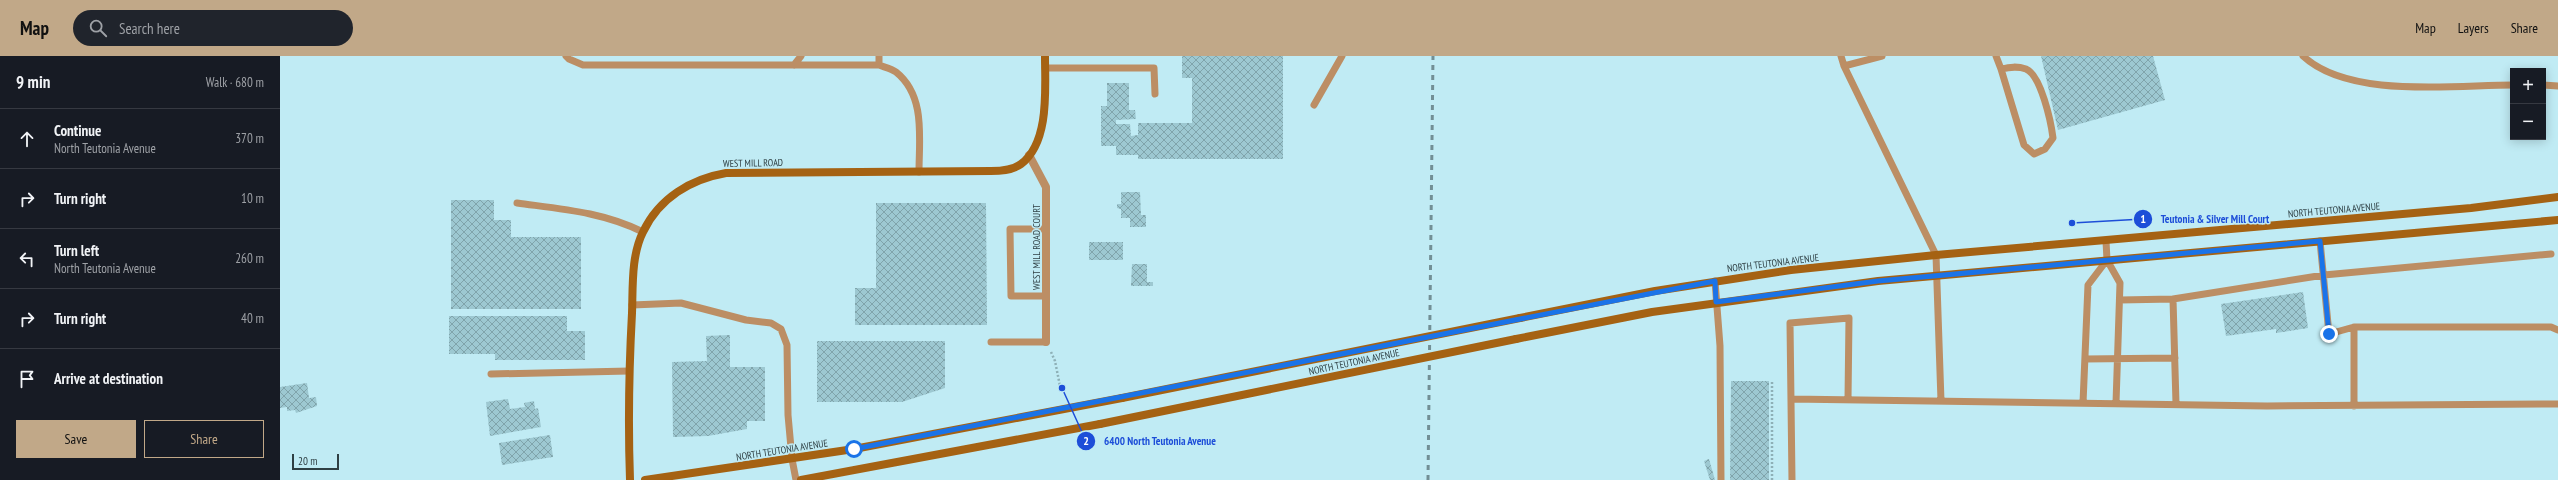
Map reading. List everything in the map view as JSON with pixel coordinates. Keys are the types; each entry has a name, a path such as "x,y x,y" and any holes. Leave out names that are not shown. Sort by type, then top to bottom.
{"main road":[{"name":"WEST MILL ROAD","path":"630,480 629,371 635,262 643,232 659,208 670,197 704,177 726,173 1005,170 1020,165 1029,155 1042,125 1045,56"},
{"name":"NORTH TEUTONIA AVENUE","path":"645,480 792,459 1122,398 1520,318 1715,281 1936,255 2463,208 2558,197"},
{"name":"NORTH TEUTONIA AVENUE","path":"801,480 1100,424 1652,312 1716,302 1937,275 2558,220"}],"street":[{"name":"WEST MILL ROAD COURT","path":"1029,155 1046,187 1046,342"}],"lane":[{"path":"566,56 569,60 583,65 879,65 896,72 912,92 919,111 919,172"},
{"path":"794,65 801,56"},
{"path":"879,56 879,65"},
{"path":"1314,105 1342,56"},
{"path":"1841,56 1844,66 1936,255 1941,401"},
{"path":"1844,66 1882,56"},
{"path":"1996,56 2024,144 2034,154 2045,149 2053,138 2052,126 2037,80 2028,70 2015,66 2001,68"},
{"path":"2303,56 2347,80 2385,87 2510,85"},
{"path":"1045,68 1154,68 1155,94"},
{"path":"2546,86 2558,86"},
{"path":"517,203 586,212 620,220 643,232"},
{"path":"1046,229 1010,229 1011,296 1046,296"},
{"path":"2106,241 2107,260 2120,283 2116,404"},
{"path":"2320,241 2329,334 2354,327 2551,327 2558,330"},
{"path":"2120,300 2173,299 2324,275 2551,254"},
{"path":"2083,403 2088,285 2107,260"},
{"path":"1715,281 1720,346 1722,480"},
{"path":"2173,299 2176,404"},
{"path":"632,305 681,303 746,320 771,323 781,329 787,345 792,459 796,480"},
{"path":"1792,480 1790,323 1849,318 1848,399"},
{"path":"2354,327 2354,406"},
{"path":"991,342 1046,342"},
{"path":"2085,359 2118,360 2175,358"},
{"path":"491,374 629,371"},
{"path":"1791,399 2354,406 2558,404"}],"path":[{"path":"1046,342 1056,361 1060,386"},
{"path":"1772,381 1772,480"}],"building":[{"path":"1182,56 1283,56 1283,159 1138,159 1138,155 1116,155 1116,146 1101,146 1101,106 1107,106 1107,83 1129,83 1129,110 1135,110 1136,119 1116,120 1116,124 1130,124 1131,136 1138,135 1138,123 1192,123 1192,78 1182,78"},
{"path":"2041,56 2153,56 2165,100 2058,130"},
{"path":"1121,192 1140,192 1141,215 1146,215 1146,227 1130,227 1130,218 1121,218 1121,209 1117,208 1117,204 1121,204"},
{"path":"451,200 494,200 494,220 511,220 511,237 581,237 581,309 451,309"},
{"path":"876,203 986,203 987,325 855,325 855,288 876,288"},
{"path":"1089,242 1123,242 1123,260 1089,260"},
{"path":"1132,264 1147,264 1147,286 1131,286"},
{"path":"1147,282 1153,282 1153,286 1147,286"},
{"path":"2303,292 2308,328 2276,333 2276,329 2226,336 2221,304"},
{"path":"449,316 567,316 567,331 585,331 585,360 495,360 495,354 449,354"},
{"path":"730,335 730,367 765,367 765,421 747,421 747,429 708,436 673,437 672,362 707,361 706,336"},
{"path":"817,341 945,341 945,388 902,402 817,402"},
{"path":"1731,381 1769,381 1769,480 1730,480"},
{"path":"307,383 309,398 316,397 317,406 296,413 295,410 287,411 287,407 280,408 280,387"},
{"path":"508,399 510,409 525,407 524,403 534,401 535,409 538,408 541,427 490,436 486,402"},
{"path":"550,435 553,457 502,465 499,443"},
{"path":"1709,459 1715,480 1710,480 1704,461"}],"railway":[{"path":"1428,480 1433,56"}],"place":[{"name":"Teutonia & Silver Mill Court","path":"2072,223"},
{"name":"6400 North Teutonia Avenue","path":"1062,388"}],"route":[{"path":"854,449 1122,398 1586,304 1715,281 1716,302 1878,281 2320,241 2329,334"}]}
